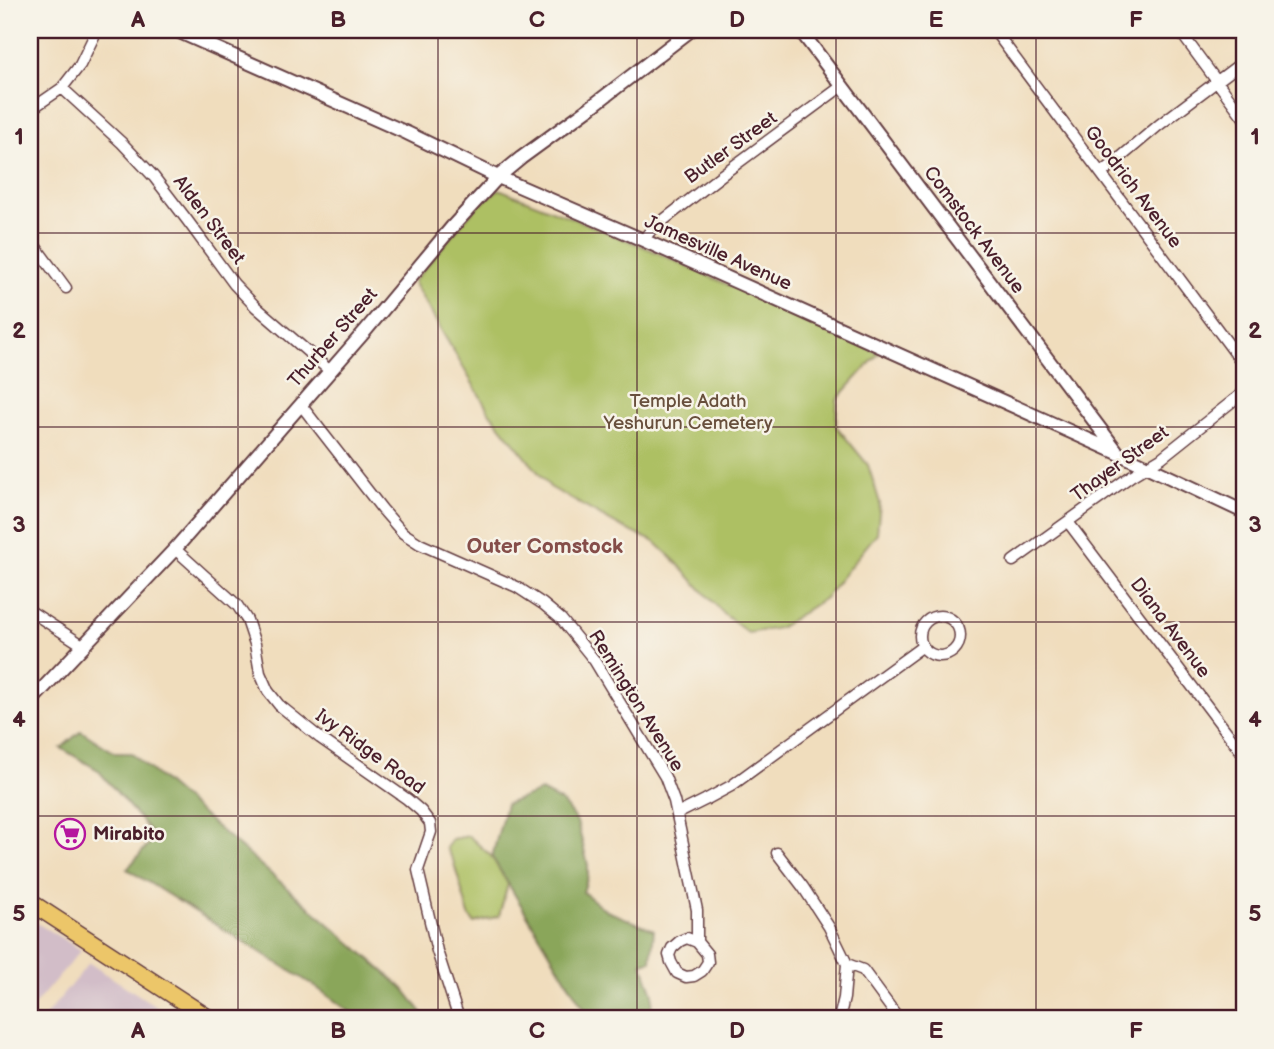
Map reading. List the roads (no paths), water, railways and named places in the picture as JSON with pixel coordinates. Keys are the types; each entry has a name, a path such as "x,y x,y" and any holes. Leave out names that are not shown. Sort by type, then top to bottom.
{"main road":[{"path":"30,902 210,1019"}],"street":[{"path":"30,110 62,88 80,65 97,30"},
{"name":"Jamesville Avenue","path":"175,30 1244,512"},
{"name":"Thurber Street","path":"30,702 175,549 498,177 691,30"},
{"name":"Comstock Avenue","path":"800,30 1118,453"},
{"name":"Goodrich Avenue","path":"994,30 1244,365"},
{"path":"1179,30 1244,118"},
{"path":"1102,173 1159,125 1244,61"},
{"name":"Butler Street","path":"643,240 652,229 723,174 842,86"},
{"name":"Alden Street","path":"62,88 122,142 153,177 234,284 330,371"},
{"path":"30,239 66,288"},
{"name":"Thayer Street","path":"1013,561 1161,458 1244,392"},
{"name":"Remington Avenue","path":"301,405 403,533 420,544 517,587 543,604 561,619 594,660 665,777 677,814 697,910 697,942"},
{"name":"Diana Avenue","path":"1068,522 1244,755"},
{"name":"Ivy Ridge Road","path":"175,549 237,605 247,620 260,673 268,691 279,705 320,738 407,799 430,823 431,832 418,870 436,947 459,1019"},
{"path":"30,611 84,646"},
{"path":"943,616 959,627 960,640 953,652 933,655 923,646 922,628 930,619 943,616"},
{"path":"677,814 731,786 923,646"},
{"path":"777,853 829,927 847,964 839,1019"},
{"path":"847,964 863,970 900,1019"}],"place":[{"name":"Mirabito","path":"70,834"}],"district":[{"name":"Outer Comstock","path":"545,546"}],"park label":[{"name":"Temple Adath Yeshurun Cemetery","path":"688,412"}]}
